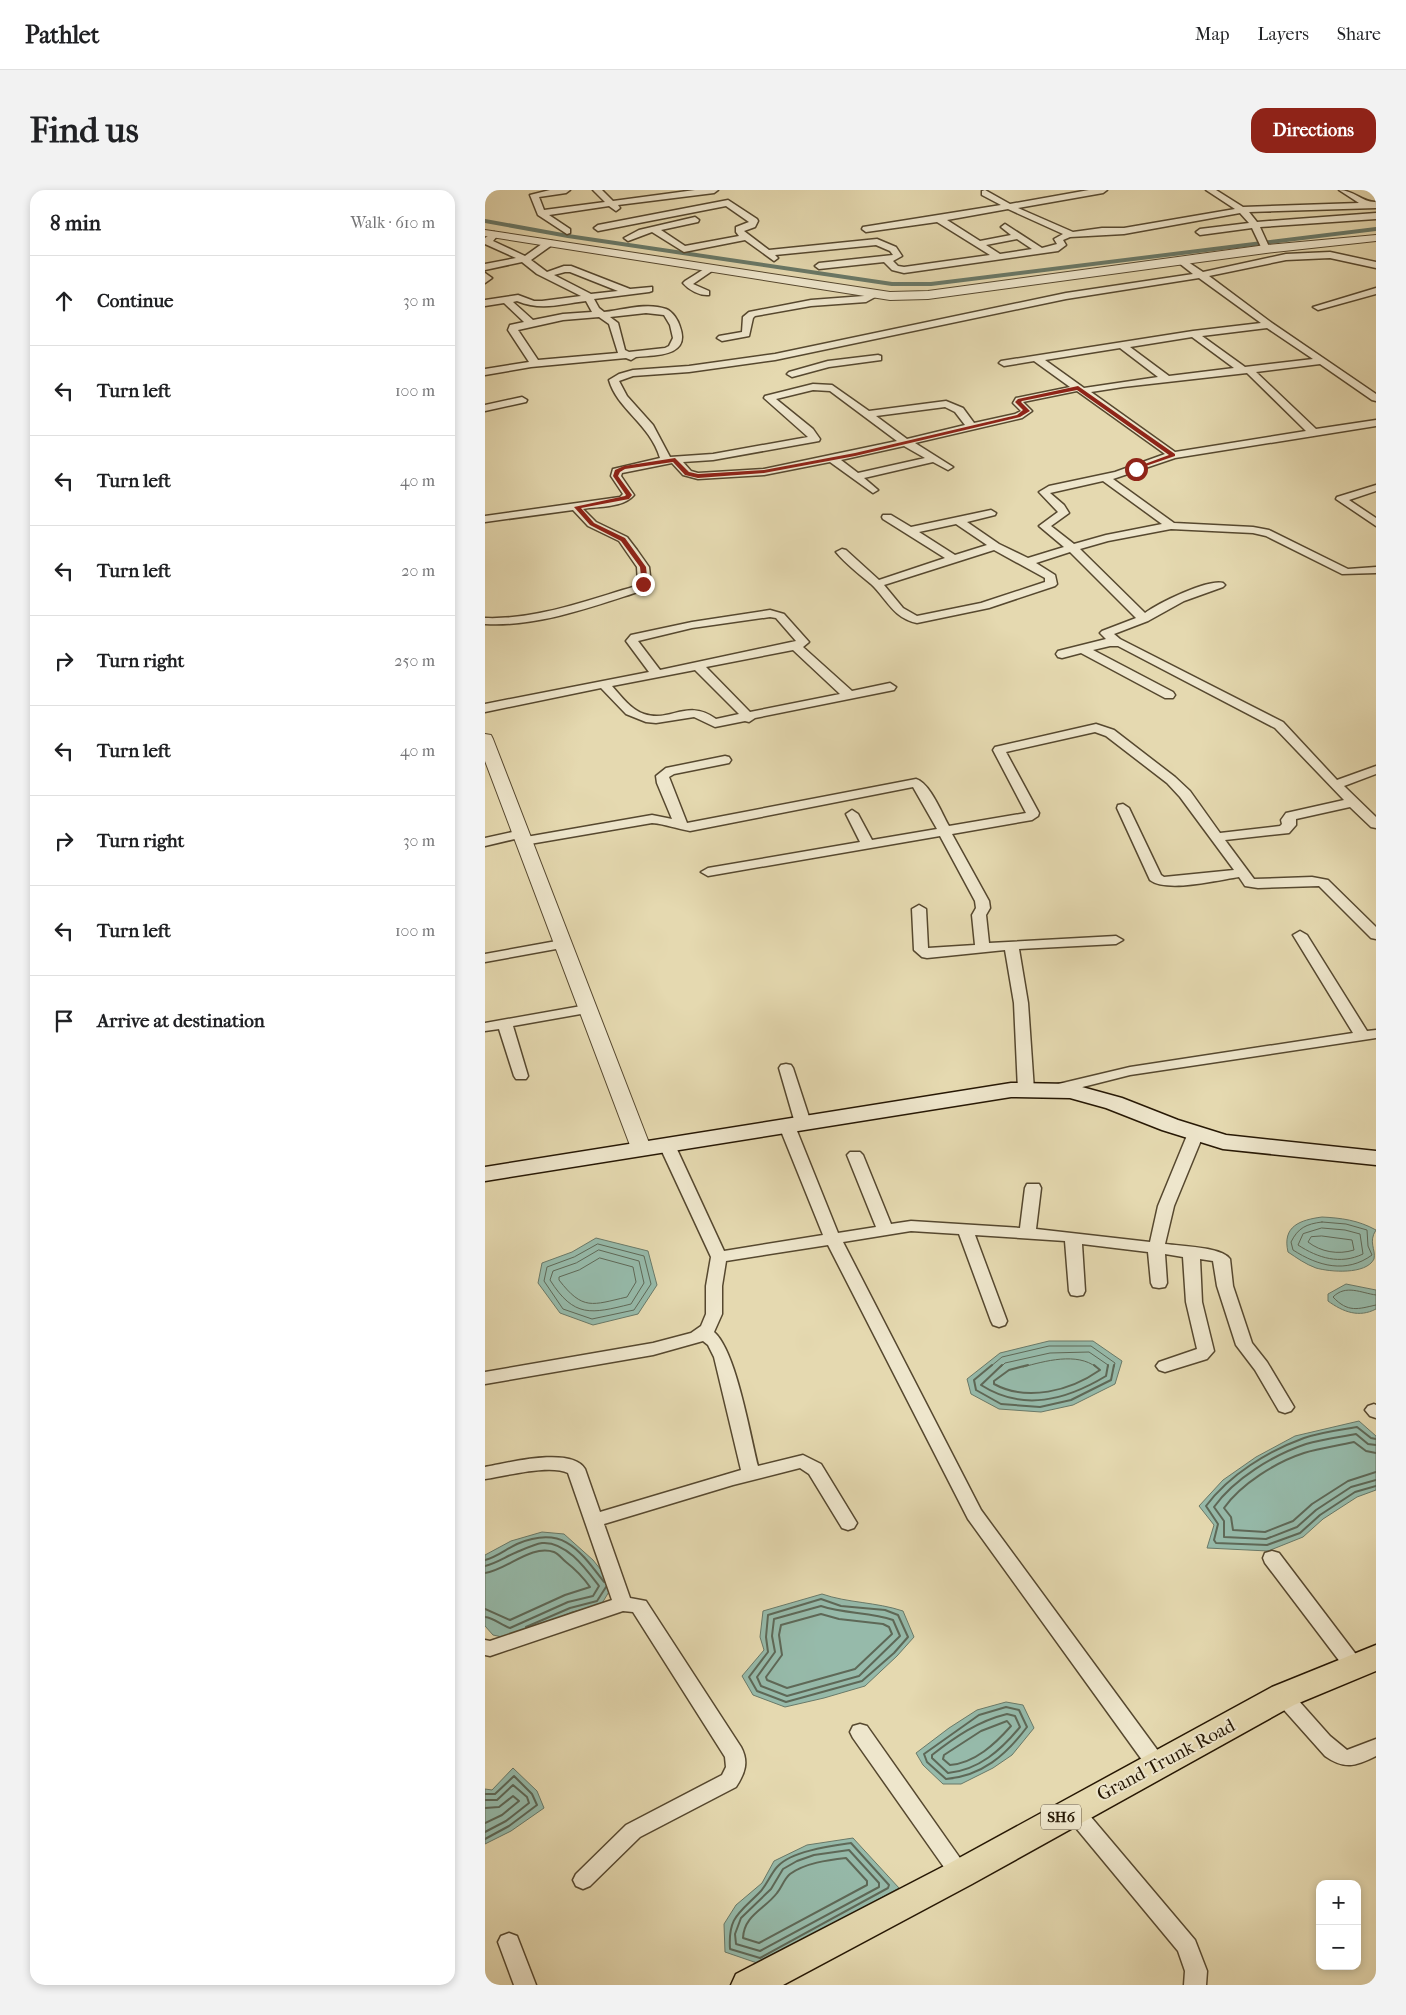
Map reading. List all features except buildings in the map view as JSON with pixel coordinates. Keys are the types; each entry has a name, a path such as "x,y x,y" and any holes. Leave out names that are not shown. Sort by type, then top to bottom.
{"main road":[{"path":"485,1174 1011,1090 1071,1091 1114,1103 1169,1125 1223,1142 1376,1158"},
{"name":"Grand Trunk Road","path":"749,1985 960,1874 1073,1810 1283,1696 1365,1661"}],"street":[{"path":"566,190 534,194 541,213 567,231"},
{"path":"541,213 614,206 714,190"},
{"path":"866,229 939,219 1088,191 1103,190"},
{"path":"1210,190 1243,210 1256,225 1266,250"},
{"path":"1343,190 1374,207"},
{"path":"580,198 600,193 633,221"},
{"path":"985,193 1068,235"},
{"path":"536,203 563,200"},
{"path":"598,228 725,203 730,204 754,221 754,223 734,230 746,236 771,255 877,242 893,249 897,256 886,260 819,266"},
{"path":"552,221 614,206"},
{"path":"886,260 895,268 904,270 1058,248 1062,245 1058,239 1068,235 1101,231 1124,231 1243,210 1374,207"},
{"path":"628,238 653,229 737,210"},
{"path":"1200,232 1256,225 1376,216"},
{"path":"939,219 999,257"},
{"path":"1005,227 1041,251"},
{"path":"653,229 682,248 688,249 746,236"},
{"path":"642,373 633,358 621,351 613,323 595,310 585,294 546,275 524,260 487,241 489,234 874,294 920,296 1266,250 1376,238"},
{"path":"676,243 710,234"},
{"path":"978,244 1018,236"},
{"path":"485,267 530,258 549,243"},
{"path":"1349,258 1371,254"},
{"path":"779,367 813,350 918,326 962,319 1066,296 1202,275 1299,255 1330,255 1376,265"},
{"path":"1182,261 1269,325 1376,398"},
{"path":"546,275 564,269 571,269 641,297"},
{"path":"706,293 691,287 688,283 709,269"},
{"path":"485,276 487,278 485,280"},
{"path":"485,303 523,298 533,304 541,304 649,288"},
{"path":"1318,307 1376,291"},
{"path":"722,338 746,334 748,317 752,314 817,302 866,299 874,294"},
{"path":"506,300 531,323"},
{"path":"485,372 535,364 671,350 678,338 674,322 667,312 657,310 563,317 516,326 512,329 535,364"},
{"path":"1004,363 1193,334 1269,325"},
{"path":"1193,334 1247,371 1313,432"},
{"path":"1122,345 1167,379"},
{"path":"813,350 828,364"},
{"path":"878,358 779,367 689,369 642,373 622,376 614,380 621,395 638,411 655,435 665,457 687,473 698,476 764,472 833,459 972,427 1025,413 1027,411 1018,402 1020,400 1080,389 1322,361"},
{"path":"1035,358 1173,455"},
{"path":"779,367 813,387"},
{"path":"485,519 577,507 627,498 629,495 615,476 617,471 669,460 713,457 815,439 809,431 769,398 813,387 832,388 905,442 948,467"},
{"path":"485,408 522,400"},
{"path":"866,414 946,404 959,410 972,427"},
{"path":"1144,619 1072,548 1044,526 1063,513 1062,509 1048,499 1044,492 1049,489 1105,478 1173,455 1376,423"},
{"path":"833,459 858,476 873,490"},
{"path":"858,476 934,459"},
{"path":"1105,478 1171,526"},
{"path":"1376,488 1341,500 1376,522"},
{"path":"485,621 509,622 574,608 637,589 643,584 643,567 623,539 592,524 577,507"},
{"path":"910,531 991,514"},
{"path":"887,517 954,559"},
{"path":"842,552 877,584 909,618 928,618 969,610 1051,584 1051,577 995,546 957,520"},
{"path":"1027,562 1106,538 1171,526 1253,530 1269,533 1346,572 1376,570"},
{"path":"877,584 995,546"},
{"path":"1219,586 1199,590 1161,606 1144,619 1106,633 1116,642 1279,725 1335,785 1376,824"},
{"path":"485,708 795,646 803,642 780,616 770,613 692,625 635,637 632,641 656,673"},
{"path":"1062,654 1116,642"},
{"path":"795,646 850,696"},
{"path":"1082,649 1169,695"},
{"path":"697,665 749,718"},
{"path":"603,684 635,716 645,720 653,721 689,713 703,715 715,723 749,718 889,687"},
{"path":"708,872 1031,816 1033,813 999,750 1096,728 1111,733 1171,780 1185,794 1250,882 1258,884 1312,881 1323,883 1376,935"},
{"path":"485,739 641,1148"},
{"path":"682,827 663,783 662,776 670,771 725,760"},
{"path":"1335,785 1376,770"},
{"path":"485,842 652,819 667,820 682,827 690,827 911,783 919,786 982,901 983,908 979,915 982,948"},
{"path":"1216,837 1284,830 1289,825 1288,820 1291,816 1353,802"},
{"path":"1123,808 1155,877 1159,880 1168,882 1241,872"},
{"path":"852,814 868,845"},
{"path":"919,909 921,950 927,954 1011,945 1116,940"},
{"path":"1011,945 1035,1090 1191,1060 1369,1035 1300,935"},
{"path":"485,958 562,944"},
{"path":"485,1027 587,1009"},
{"path":"505,1024 521,1076"},
{"path":"786,1068 795,1124 833,1239 973,1514 1157,1765"},
{"path":"1159,1283 1156,1249 1166,1206 1196,1133"},
{"path":"485,1378 653,1348 697,1337 708,1329 714,1314 714,1286 719,1257 667,1145"},
{"path":"855,1155 885,1230"},
{"path":"1027,1233 1033,1188"},
{"path":"719,1257 911,1226 1073,1237 1217,1256 1223,1259 1225,1286 1244,1345 1261,1366 1285,1407"},
{"path":"965,1229 999,1321"},
{"path":"1073,1237 1077,1291"},
{"path":"1165,1366 1201,1355 1205,1351 1194,1302 1191,1253"},
{"path":"704,1332 715,1342 722,1358 751,1474"},
{"path":"594,1521 796,1461 803,1461 815,1469 847,1523"},
{"path":"485,1473 557,1463 574,1466 623,1604"},
{"path":"1272,1558 1365,1661"},
{"path":"485,1647 490,1649 623,1604 639,1606 734,1753 737,1765 736,1772 729,1781 633,1831 583,1880"},
{"path":"1283,1696 1339,1756 1345,1758 1355,1756 1376,1747"},
{"path":"860,1732 960,1874"},
{"path":"1073,1810 1187,1946 1196,1970 1195,1985"},
{"path":"509,1942 525,1985"}],"water":[{"path":"1322,1217 1349,1220 1376,1230 1372,1242 1374,1259 1370,1264 1364,1268 1347,1271 1322,1269 1308,1265 1288,1252 1287,1243 1290,1230 1307,1220"},
{"path":"596,1238 648,1251 657,1285 638,1314 593,1325 560,1313 538,1283 542,1263 572,1252"},
{"path":"1346,1284 1376,1290 1376,1309 1363,1313 1345,1311 1328,1301 1328,1294"},
{"path":"1049,1341 1093,1341 1122,1361 1115,1384 1073,1405 1041,1412 999,1409 971,1394 967,1379 1000,1353"},
{"path":"1359,1421 1376,1436 1376,1490 1357,1497 1323,1519 1303,1537 1268,1551 1207,1548 1214,1525 1199,1506 1223,1480 1256,1457 1295,1436"},
{"path":"542,1532 564,1534 593,1560 613,1585 601,1605 572,1612 511,1639 493,1635 485,1626 485,1555 511,1541"},
{"path":"822,1594 903,1611 914,1637 865,1686 785,1707 753,1695 742,1676 764,1650 760,1637 763,1611"},
{"path":"1006,1702 1023,1705 1034,1728 1012,1755 993,1768 961,1784 943,1784 923,1765 916,1753 977,1710"},
{"path":"513,1768 537,1791 544,1808 511,1831 485,1844 485,1789 492,1790"},
{"path":"853,1838 899,1888 760,1964 725,1952 724,1924 736,1905 762,1883 774,1861 807,1845"}],"waterway":[{"path":"485,221 568,236 892,284 931,284 1376,229"}],"route":[{"path":"643,584 643,567 623,539 592,524 577,507 627,498 629,495 615,476 617,471 624,468 652,464 664,460 675,460 687,473 698,476 764,472 855,454 1018,416 1027,411 1018,402 1020,400 1078,388 1173,454 1136,469"}]}
